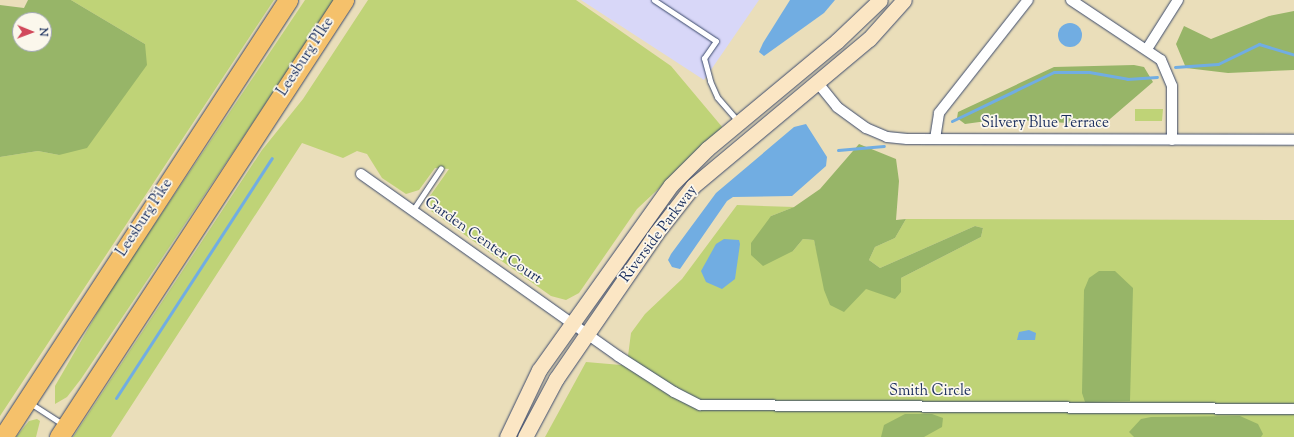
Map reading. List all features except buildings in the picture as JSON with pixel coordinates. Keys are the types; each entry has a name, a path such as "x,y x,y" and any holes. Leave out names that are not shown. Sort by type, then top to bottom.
{"highway":[{"name":"Leesburg Pike","path":"3,437 288,0"},
{"name":"Leesburg PIke","path":"269,114 344,0"},
{"name":"Leesburg Pike","path":"63,432 269,114"}],"main road":[{"name":"Riverside Parkway","path":"507,437 524,396 660,198 697,159 739,122 832,46 880,0"},
{"name":"Riverside Parkway","path":"526,437 542,402 657,232 693,186 869,39 904,0"}],"street":[{"path":"934,139 939,113 1028,0"},
{"path":"1071,0 1147,49 1161,60 1169,75 1172,140"},
{"path":"1147,49 1178,0"},
{"name":"Silvery Blue Terrace","path":"817,82 837,107 877,133 907,139 1294,140"},
{"name":"Garden Center Court","path":"361,174 588,333"},
{"name":"Smith Circle","path":"588,333 674,392 711,407 1294,409"}],"lane":[{"path":"654,0 716,41 704,58 710,81 717,97 739,122"},
{"path":"413,210 442,168"},
{"path":"26,400 63,432"}],"shaded area":[{"path":"581,0 759,0 704,80"}],"green space":[{"path":"28,0 71,0 145,44 147,65 87,148 59,155 38,151 0,157 0,5 24,8"},
{"path":"71,0 274,0 0,416 0,157 38,151 59,155 145,44"},
{"path":"305,0 335,0 81,379 67,397 55,404 55,386 111,289"},
{"path":"368,0 576,0 671,66 723,128 637,209 579,293 566,300 551,296 431,211 430,196 449,169 435,168 419,190 406,194 382,178 367,154 357,151 343,158 302,143 111,437 73,437 262,150 303,99"},
{"path":"1294,11 1294,70 1228,73 1186,68 1176,44 1184,26 1211,39 1269,16"},
{"path":"1134,65 1144,67 1153,82 1103,125 1001,119 965,124 957,118 958,112 1054,67"},
{"path":"1135,109 1163,109 1162,121 1135,121"},
{"path":"859,144 896,159 899,181 896,220 906,219 895,238 875,247 869,260 880,268 975,226 983,228 981,237 901,278 901,292 895,299 866,289 844,312 830,305 824,290 814,240 803,239 793,251 763,266 751,255 751,243 771,216 794,207 820,189"},
{"path":"737,205 794,207 771,216 793,251 803,239 814,240 818,256 866,289 901,292 901,278 981,237 983,228 975,226 880,268 869,260 875,247 895,238 906,219 1294,220 1294,437 545,437 586,362 621,365 628,356 631,333 645,314 682,279"},
{"path":"1099,271 1115,271 1133,288 1130,401 1085,402 1082,393 1084,290 1089,278"},
{"path":"905,414 932,414 943,418 942,427 924,437 881,437 884,425"},
{"path":"1240,416 1258,424 1263,434 1261,437 1134,437 1129,432 1141,419 1151,417"},
{"path":"37,419 40,421 36,437 16,437 29,421"}],"water":[{"path":"790,0 835,0 824,13 764,56 759,52 763,43"},
{"path":"1070,23 1079,26 1082,35 1079,44 1070,47 1061,44 1058,35 1061,26"},
{"path":"806,124 827,157 826,166 792,196 733,197 727,201 680,269 672,267 668,260 671,254 716,193 794,127"},
{"path":"724,239 739,240 740,244 735,279 722,289 706,282 701,271 716,244"},
{"path":"1029,330 1036,333 1035,340 1017,340 1019,332"}],"waterway":[{"path":"1175,67 1218,64 1259,44 1294,55"},
{"path":"952,121 1054,72 1089,72 1127,79 1157,77"},
{"path":"838,150 884,146"},
{"path":"116,398 272,158"}]}
